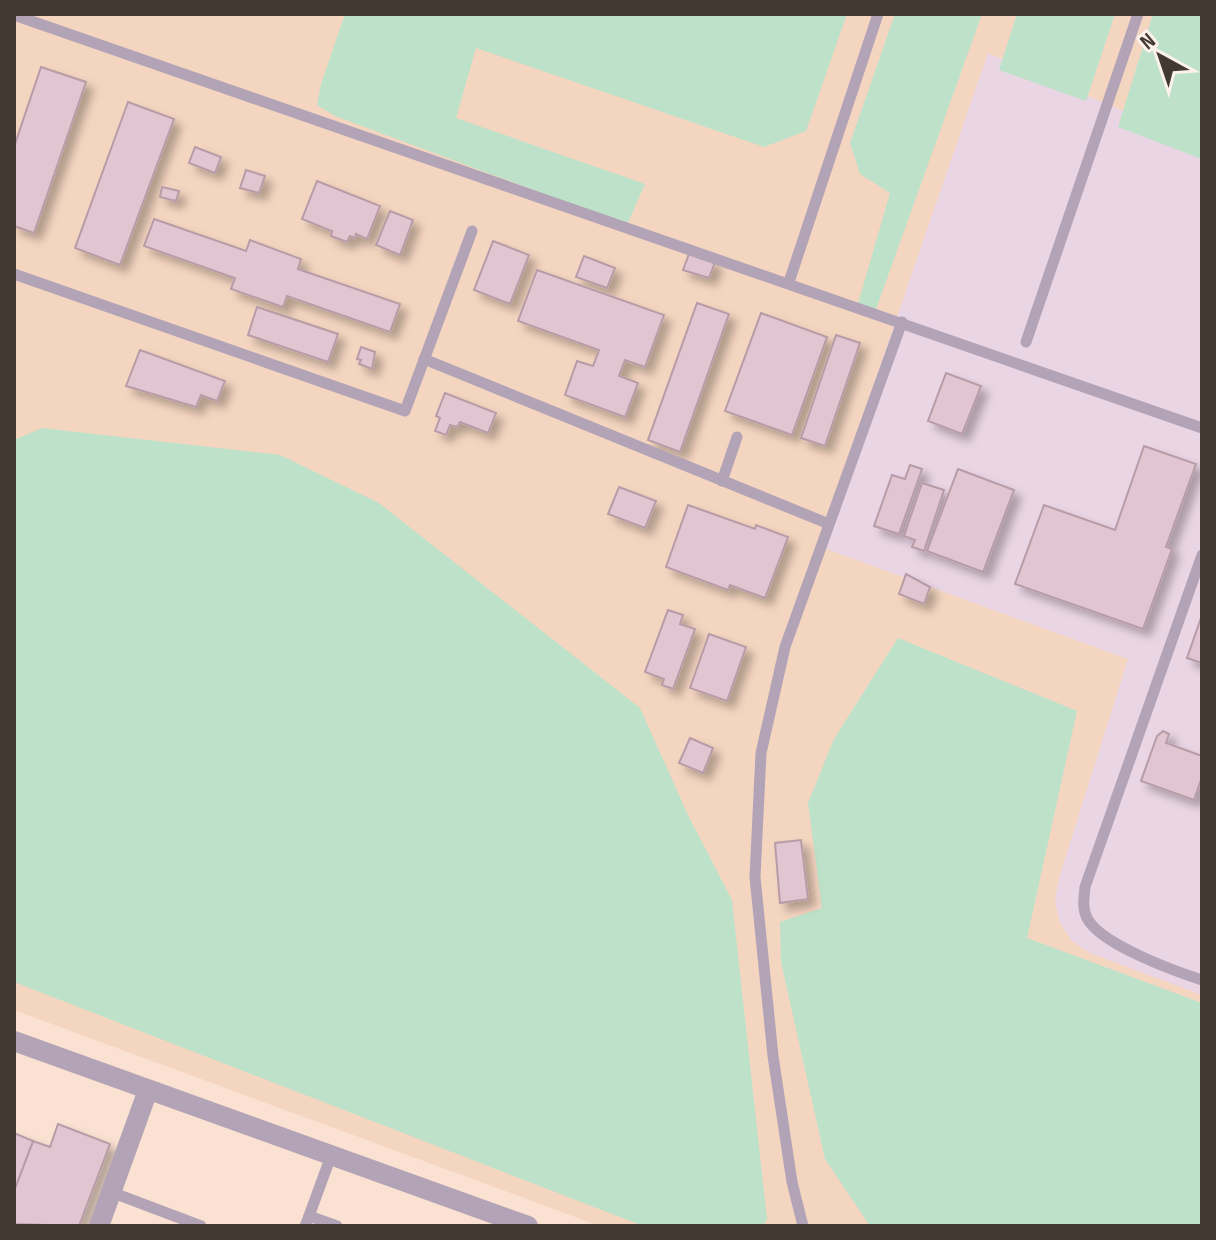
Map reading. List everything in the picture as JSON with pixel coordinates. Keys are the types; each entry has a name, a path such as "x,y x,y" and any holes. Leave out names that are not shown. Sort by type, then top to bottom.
{"street":[{"path":"14,1041 528,1226"},
{"path":"99,1226 148,1090"}],"lane":[{"path":"789,282 878,14"},
{"path":"1026,342 1138,14"},
{"path":"14,15 1202,428"},
{"path":"14,274 405,411 472,231"},
{"path":"803,1226 792,1182 773,1056 755,877 761,753 785,647 902,322"},
{"path":"424,359 829,524"},
{"path":"722,481 737,437"},
{"path":"1202,555 1085,887 1083,905 1088,919 1102,936 1202,980"},
{"path":"331,1156 307,1221 337,1226"},
{"path":"111,1192 201,1226"}],"shaded area":[{"path":"14,14 1202,14 1202,1226 600,1226 14,1010"},
{"path":"988,53 1123,111 1202,140 1202,995 1090,953 1072,941 1060,923 1055,901 1059,878 1128,659 818,546"}],"green space":[{"path":"345,14 847,14 806,131 764,147 476,48 456,118 645,184 627,225 335,116 317,105"},
{"path":"895,14 982,14 875,312 857,307 890,193 860,174 850,143"},
{"path":"1017,14 1115,14 1086,101 999,70"},
{"path":"1153,14 1202,14 1202,159 1118,127"},
{"path":"42,428 280,455 379,503 640,708 688,815 732,900 767,1219 763,1226 643,1226 14,982 14,440"},
{"path":"898,638 1077,711 1027,938 1202,1003 1202,1226 870,1226 825,1159 781,962 780,922 822,908 808,803 834,739"}],"building":[{"path":"41,67 86,82 34,233 14,226 14,147"},
{"path":"128,102 174,119 120,265 75,248"},
{"path":"195,147 221,157 215,173 189,163"},
{"path":"246,170 265,176 259,193 240,188"},
{"path":"317,181 380,206 367,239 356,234 355,238 350,236 347,242 331,236 332,231 302,219"},
{"path":"162,187 179,191 176,201 160,197"},
{"path":"390,211 413,220 400,255 376,245"},
{"path":"154,219 246,251 250,240 301,259 298,269 400,304 390,332 287,296 283,307 231,289 235,278 144,246"},
{"path":"493,241 529,255 510,304 474,290"},
{"path":"689,254 715,262 709,278 683,270"},
{"path":"584,256 615,268 607,288 576,277"},
{"path":"537,270 664,315 645,367 625,360 619,376 638,383 625,417 565,395 577,361 593,366 599,350 518,321"},
{"path":"697,303 729,314 680,452 648,440"},
{"path":"257,307 338,334 328,362 248,335"},
{"path":"761,313 827,337 792,435 725,411"},
{"path":"836,335 860,343 825,446 801,438"},
{"path":"361,347 375,352 372,369 359,364 361,360 357,359"},
{"path":"140,350 225,381 217,401 201,395 196,407 126,386"},
{"path":"946,373 981,386 962,434 928,421"},
{"path":"445,393 496,413 488,433 460,422 457,427 450,425 446,435 435,431 440,418 436,416"},
{"path":"1144,446 1196,464 1166,547 1172,549 1143,629 1015,584 1044,505 1115,530"},
{"path":"910,465 922,469 899,534 874,526 892,475 905,479"},
{"path":"958,469 1014,490 983,572 927,551"},
{"path":"922,483 944,490 924,551 912,547 915,540 904,536"},
{"path":"619,487 656,501 645,528 608,514"},
{"path":"688,505 755,529 756,525 788,537 765,598 730,585 728,590 666,567"},
{"path":"906,574 930,587 924,604 899,594"},
{"path":"668,610 683,615 680,624 695,629 673,689 662,685 664,679 645,672"},
{"path":"1202,615 1202,663 1187,658"},
{"path":"709,634 746,647 727,701 690,688"},
{"path":"1163,731 1169,734 1166,743 1202,756 1202,777 1194,800 1141,781 1157,736"},
{"path":"690,738 713,748 703,773 679,763"},
{"path":"801,840 808,899 780,903 775,843"},
{"path":"58,1124 110,1144 79,1226 14,1224 14,1191 33,1141 50,1147"},
{"path":"14,1133 33,1141 14,1191"}]}
